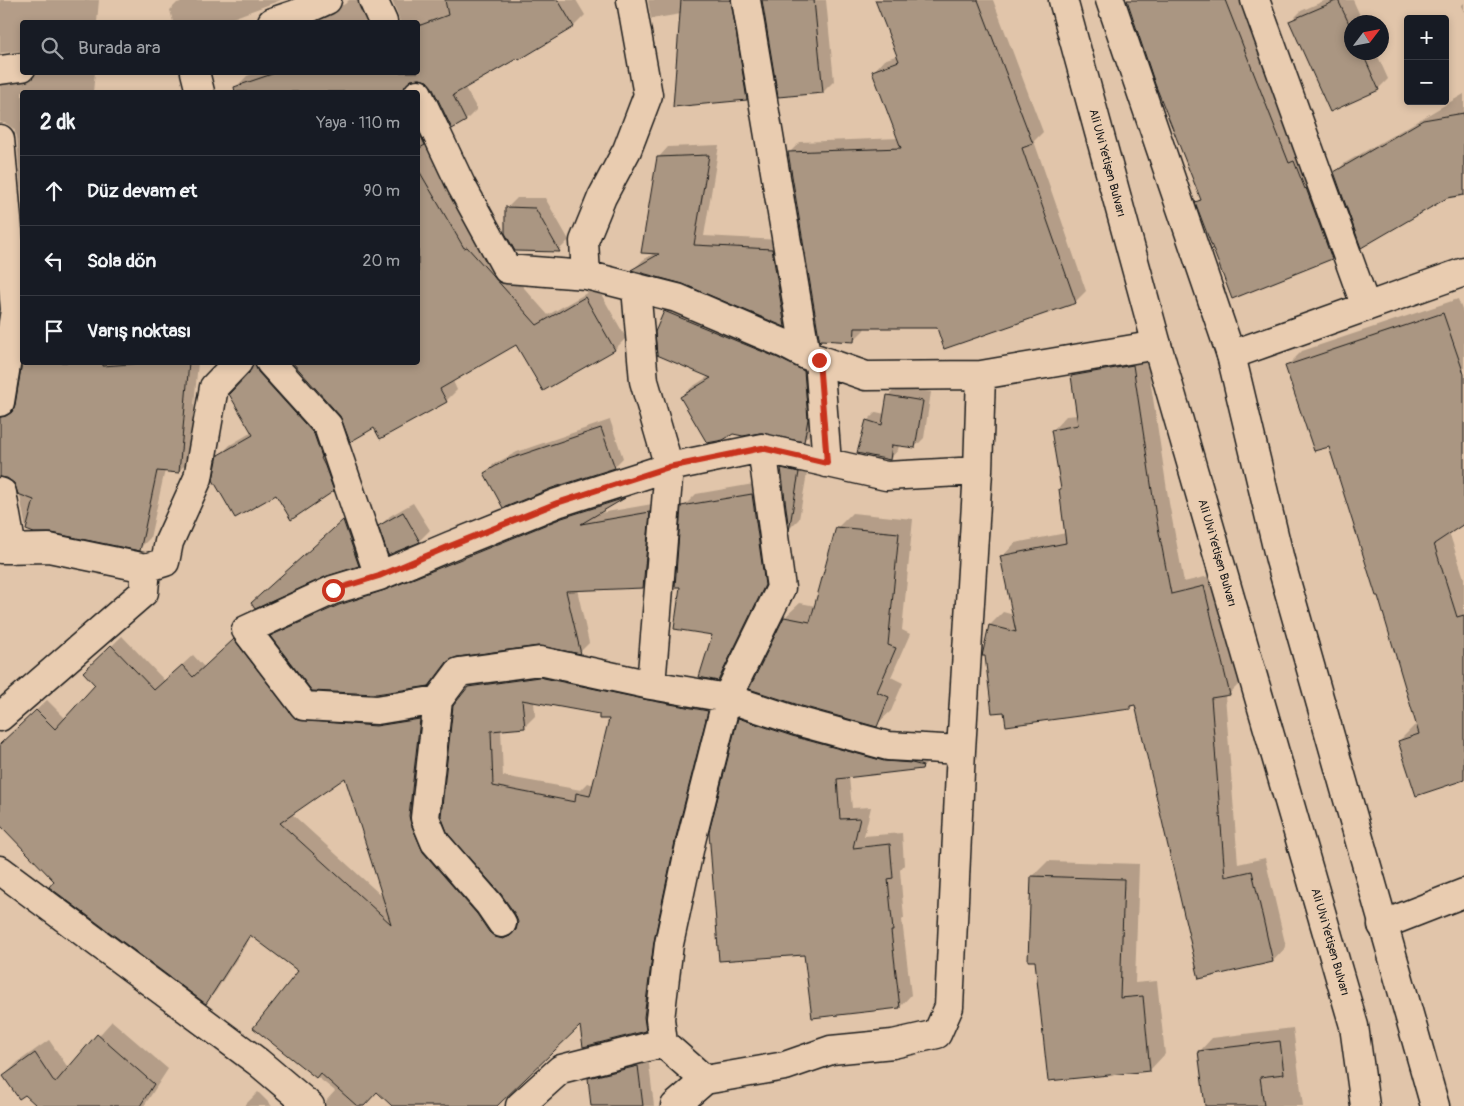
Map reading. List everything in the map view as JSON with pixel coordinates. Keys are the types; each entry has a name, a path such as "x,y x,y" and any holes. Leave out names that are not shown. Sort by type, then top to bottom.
{"street":[{"path":"286,12 327,0"},
{"path":"373,0 382,20"},
{"path":"586,275 584,241 602,198 627,150 648,95 631,0"},
{"path":"746,0 812,357 827,463"},
{"name":"Ali Ulvi Yetişen Bulvarı","path":"1063,0 1156,345 1354,1026 1365,1106"},
{"path":"1110,0 1231,355 1280,560 1382,925 1435,1106"},
{"path":"1255,0 1366,307"},
{"path":"0,70 20,67"},
{"path":"196,75 200,90"},
{"path":"408,75 416,90"},
{"path":"420,99 461,185 507,269 586,275 677,298 812,357 866,376 981,375 1156,345"},
{"path":"0,140 15,310 0,402"},
{"path":"1231,355 1464,272"},
{"path":"636,288 644,382 669,467 651,685"},
{"path":"0,492 2,493 6,549 49,548 146,568 164,562 169,542 198,478 214,387 235,365"},
{"path":"273,365 328,426 379,576"},
{"path":"675,1106 705,1080 785,1066 831,1050 893,1044 937,1034 949,1007 961,750 978,471 981,375"},
{"path":"705,1080 663,1043 660,1020 669,944 691,841 727,698 780,588 762,448"},
{"path":"438,700 377,710 304,706 246,630 333,590 379,576 557,503 669,467 762,448 886,476 978,471"},
{"path":"0,717 144,592 146,568"},
{"path":"502,923 489,904 436,842 425,818 438,700 459,672 540,661 651,685 727,698 797,721 888,746 961,750"},
{"path":"0,870 258,1062 310,1106"},
{"path":"1382,925 1464,894"},
{"path":"520,1106 561,1069 663,1043"}],"building":[{"path":"445,0 558,0 574,27 519,60 518,58 453,95 466,121 452,129 432,87 427,81 420,79 411,80 404,90 235,90 234,87 269,75 420,75 420,25 448,15"},
{"path":"681,0 731,0 747,100 673,107"},
{"path":"762,0 814,0 823,93 778,97"},
{"path":"875,0 978,0 1033,144 1022,148 1076,303 944,349 937,328 855,328 854,342 821,340 820,343 788,152 901,148 872,71 899,61"},
{"path":"1127,0 1225,0 1289,163 1294,161 1332,259 1232,299 1195,202 1201,200 1155,84"},
{"path":"1338,0 1345,15 1344,60 1366,60 1379,90 1330,112 1289,21"},
{"path":"1464,113 1464,195 1447,198 1361,248 1334,172 1423,120"},
{"path":"420,134 425,145 420,148"},
{"path":"709,155 694,245 772,249 785,327 683,284 631,270 659,254 641,253 657,157"},
{"path":"420,172 464,248 467,247 537,325 585,297 615,350 543,391 516,345 440,389 447,402 380,439 374,428 350,442 340,416 295,365 420,365"},
{"path":"505,207 535,208 560,252 515,251 505,233"},
{"path":"664,311 778,358 804,371 808,419 804,442 760,433 743,436 733,434 723,440 707,443 680,397 711,378 657,355 655,332"},
{"path":"1443,313 1464,374 1464,524 1434,544 1457,617 1464,615 1464,780 1416,796 1398,741 1419,734 1378,596 1376,596 1329,447 1314,451 1285,366"},
{"path":"22,365 189,365 179,473 157,471 140,551 52,533 34,533 26,530 34,500 18,494 14,483 7,478 0,477 0,417 12,412 15,405"},
{"path":"252,365 256,365 258,372 314,434 334,491 291,520 276,495 235,518 213,480 218,455 253,435 229,394 249,373"},
{"path":"1133,365 1156,517 1171,594 1204,586 1230,695 1211,698 1225,877 1252,871 1273,962 1199,979 1135,705 1130,706 1130,709 1006,726 1004,712 992,713 985,656 982,656 989,625 1016,632 1000,556 1066,543 1059,489 1061,489 1051,430 1078,425 1071,376"},
{"path":"887,395 923,401 915,448 892,445 890,460 857,453 866,420 882,425"},
{"path":"601,428 615,468 552,488 503,508 484,473 506,460"},
{"path":"781,468 799,472 789,531"},
{"path":"752,494 765,585 718,681 699,677 712,635 674,629 680,587 675,587 681,506"},
{"path":"625,498 581,524 650,512 643,588 566,591 581,654 538,646 457,657 447,662 429,686 376,694 312,691 270,636 339,605 385,590 562,518"},
{"path":"403,512 420,542 388,555 378,526"},
{"path":"343,520 359,566 327,576 255,609 251,603"},
{"path":"836,527 899,533 888,645 896,648 877,692 889,697 877,727 749,689 784,617 810,622"},
{"path":"234,639 297,720 376,726 420,719 409,816 411,824 423,852 477,914 489,932 495,937 503,939 510,936 516,930 518,922 515,914 501,894 448,834 441,816 453,706 468,687 539,677 708,711 676,837 654,941 644,1017 646,1031 583,1047 580,1026 497,1106 392,1106 377,1092 364,1106 357,1106 320,1073 316,1078 253,1028 298,971 250,935 206,1004 49,887 54,881 0,825 0,744 36,710 55,729 95,685 83,672 111,645 154,690 182,665 193,677","holes":["522,700 599,714 599,719 609,719 590,796 576,793 575,802 493,786 491,731 525,728","345,778 391,924 280,823"]},
{"path":"738,718 792,736 884,761 912,763 923,766 922,769 837,779 840,819 860,818 853,848 890,844 893,878 888,879 893,931 891,931 900,1008 812,1018 804,955 719,961 709,832"},
{"path":"1031,876 1124,879 1120,998 1143,996 1150,1071 1048,1081 1035,961 1028,961"},
{"path":"97,1034 154,1084 140,1106 35,1106 25,1095 19,1099 3,1076 35,1053 55,1083"},
{"path":"1280,1041 1284,1074 1260,1077 1264,1106 1205,1106 1198,1051"},
{"path":"638,1066 643,1106 591,1106 588,1078"}],"route":[{"path":"333,590 379,576 557,503 669,467 762,448 827,463 819,360"}]}
